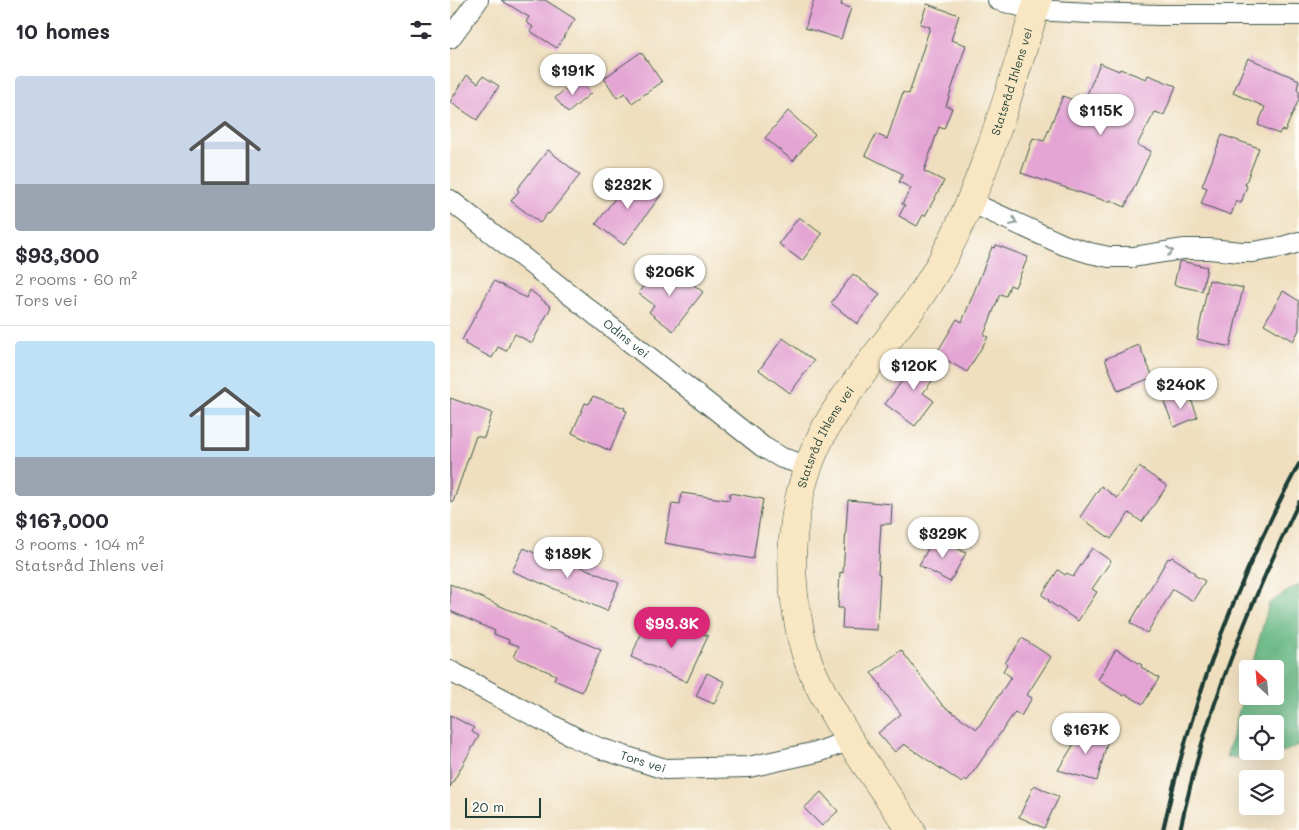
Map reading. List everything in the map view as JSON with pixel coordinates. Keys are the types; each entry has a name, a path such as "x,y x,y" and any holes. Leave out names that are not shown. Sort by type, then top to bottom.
{"street":[{"path":"450,38 478,0"},
{"path":"998,0 1089,13 1299,15"},
{"name":"Statsråd Ihlens vei","path":"911,830 850,740 814,676 805,653 795,608 792,584 792,537 802,483 823,433 840,404 929,283 952,242 970,202 994,139 1037,5"},
{"name":"Odins vei","path":"450,200 763,447 782,458 808,466"},
{"path":"970,202 1064,245 1109,257 1133,257 1183,249 1253,252 1299,242"},
{"name":"Tors vei","path":"450,671 578,739 665,770 750,768 821,751 850,740"}],"green space":[{"path":"1299,584 1299,745 1284,752 1284,715 1239,715 1239,757 1226,758 1240,705 1284,705 1284,660 1253,660 1269,603"}],"building":[{"path":"501,0 545,0 575,19 557,48 530,31 533,27 526,22 529,17"},
{"path":"814,0 842,0 841,5 851,8 841,39 805,28"},
{"path":"927,4 959,15 951,40 966,45 946,106 952,108 944,129 939,127 924,171 944,181 925,216 923,215 917,226 899,216 905,205 902,204 911,188 899,182 903,174 865,155 876,134 887,139 903,92 909,94 930,27 920,24"},
{"path":"641,52 662,82 632,103 625,93 617,98 604,78"},
{"path":"1248,58 1299,80 1297,89 1299,91 1299,99 1285,131 1281,130 1279,134 1258,125 1265,107 1233,93"},
{"path":"1100,63 1146,79 1148,75 1176,86 1164,115 1155,112 1137,145 1151,151 1125,207 1110,200 1109,202 1021,173 1033,138 1044,141 1063,96 1083,104"},
{"path":"467,75 478,83 483,76 499,86 477,120 450,102"},
{"path":"578,78 591,93 568,113 555,98"},
{"path":"788,111 815,135 793,161 765,138"},
{"path":"1222,135 1259,148 1245,185 1247,186 1241,203 1236,201 1231,215 1201,204 1207,188 1202,186"},
{"path":"548,150 580,175 540,223 511,201 519,191 517,189"},
{"path":"633,174 661,195 624,245 596,224"},
{"path":"799,217 822,234 802,261 779,244"},
{"path":"996,245 1028,257 1015,287 1010,285 1006,296 1000,294 984,335 988,337 967,372 936,354 957,319 962,322 992,247 995,248"},
{"path":"1179,262 1207,267 1202,291 1174,285"},
{"path":"659,266 675,278 678,273 703,292 673,331 649,312 654,305 638,293"},
{"path":"853,274 880,294 857,324 831,303"},
{"path":"1209,280 1243,288 1230,347 1197,339"},
{"path":"494,281 526,298 530,290 551,307 532,343 515,334 506,351 498,347 492,358 465,344 466,342 462,340"},
{"path":"1283,291 1299,301 1299,330 1293,341 1264,324"},
{"path":"783,338 814,361 790,393 759,370"},
{"path":"1139,345 1153,377 1118,391 1105,359"},
{"path":"922,354 941,369 923,393 934,401 915,426 885,404"},
{"path":"1188,392 1198,417 1174,427 1164,402"},
{"path":"593,396 625,408 624,410 627,411 610,451 572,433 585,403 589,404"},
{"path":"450,398 492,413 484,438 476,436 453,502 450,501"},
{"path":"1139,467 1167,486 1142,522 1129,513 1111,539 1080,517 1101,486 1117,498"},
{"path":"682,493 729,500 730,493 763,499 753,559 665,543 672,503 680,504"},
{"path":"848,500 892,504 891,524 881,524 877,630 842,628 843,608 838,608 840,572 843,573"},
{"path":"935,536 966,553 950,582 919,565"},
{"path":"524,548 558,564 561,558 619,583 607,611 512,571"},
{"path":"1092,548 1111,561 1092,589 1097,592 1078,621 1042,595 1058,570 1065,575 1067,573 1073,577"},
{"path":"1172,557 1189,568 1195,573 1194,575 1205,581 1193,601 1173,589 1147,633 1130,623 1168,558"},
{"path":"450,584 601,650 582,692 554,680 556,675 514,657 519,646 494,634 495,631 450,611"},
{"path":"679,617 706,629 703,634 708,636 687,682 631,657 645,625 671,637"},
{"path":"1022,638 1051,657 1027,695 1032,698 1021,716 1015,712 967,781 965,779 962,783 904,744 895,752 878,733 901,714 871,673 901,650 943,706 977,729 1011,677 1003,671 1007,664 1005,663"},
{"path":"1116,649 1159,678 1143,704 1125,694 1124,696 1098,680"},
{"path":"707,673 725,682 714,704 696,696"},
{"path":"450,715 474,728 472,732 479,736 450,787"},
{"path":"1085,726 1108,739 1097,781 1058,770"},
{"path":"1034,785 1059,797 1044,828 1019,817"},
{"path":"821,792 838,811 822,826 804,808"}],"railway":[{"path":"1163,830 1187,735 1218,642 1256,552 1299,464"},
{"path":"1180,830 1200,750 1228,667 1261,584 1299,502"}]}
